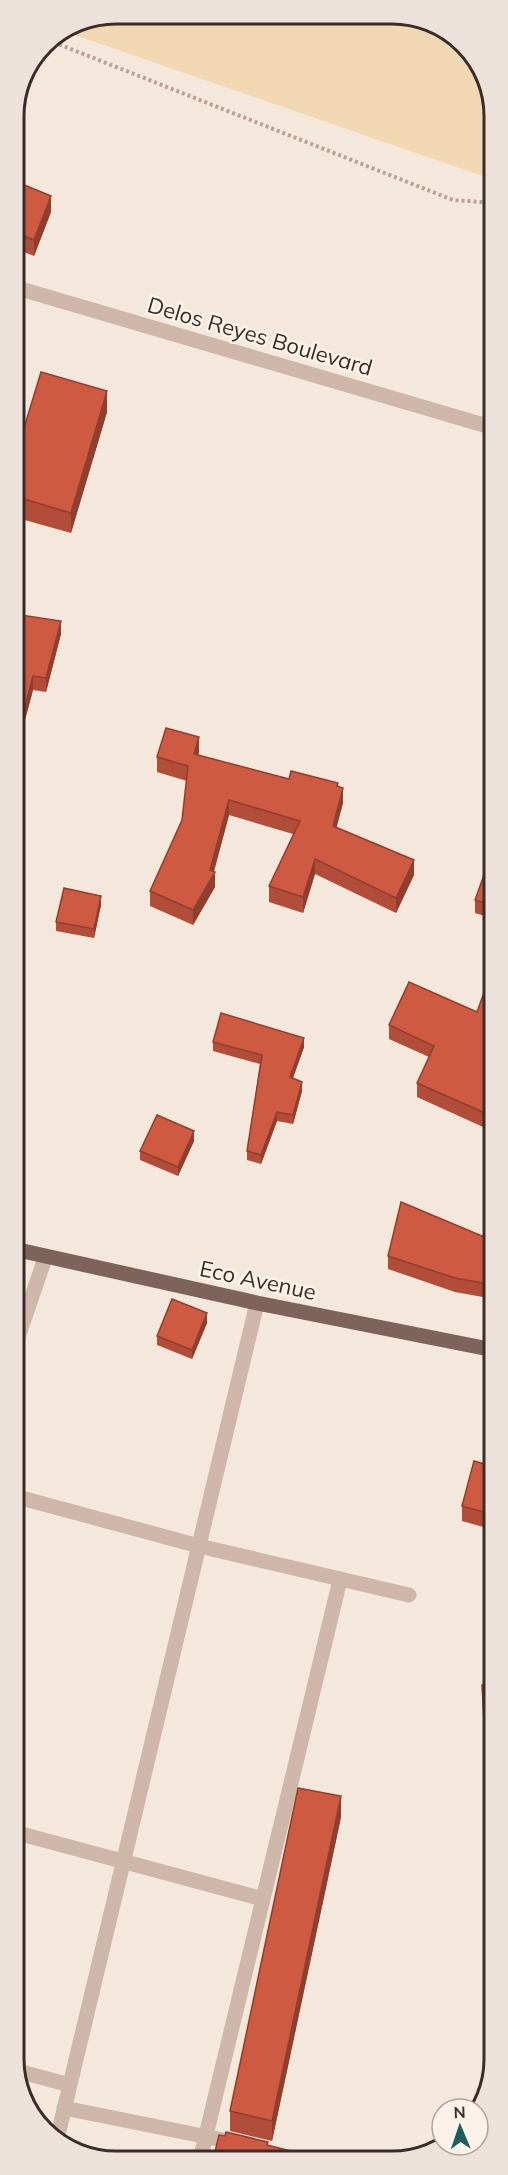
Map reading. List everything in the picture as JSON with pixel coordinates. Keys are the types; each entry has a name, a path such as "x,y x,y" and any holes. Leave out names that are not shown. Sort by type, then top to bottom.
{"main road":[{"name":"Eco Avenue","path":"24,1252 258,1304 484,1348"}],"street":[{"name":"Delos Reyes Boulevard","path":"24,290 484,425"},
{"path":"24,1320 45,1258"},
{"path":"59,2131 258,1304"},
{"path":"24,1499 200,1546 409,1595"},
{"path":"203,2151 340,1580"},
{"path":"24,1835 263,1899"},
{"path":"25,2073 70,2085"},
{"path":"64,2108 252,2147"}],"path":[{"path":"59,44 453,200 484,202"}],"sand":[{"path":"116,24 392,24 427,31 448,43 461,55 475,75 483,104 484,177 74,35 98,26"}],"building":[{"path":"24,185 51,196 34,240 24,236"},
{"path":"41,372 107,391 71,513 24,499 24,428"},
{"path":"24,615 61,621 46,678 33,676 24,710"},
{"path":"166,728 199,737 194,754 289,779 291,771 338,783 337,786 343,788 333,826 414,860 396,898 315,859 303,897 269,886 300,821 229,800 210,870 215,872 193,910 150,891 182,820 188,766 157,757"},
{"path":"484,875 484,903 475,900"},
{"path":"64,888 101,896 94,929 56,922"},
{"path":"409,982 477,1012 484,992 484,1113 417,1083 434,1046 389,1025"},
{"path":"221,1013 304,1038 290,1077 302,1082 293,1115 277,1112 261,1155 247,1151 262,1055 213,1042"},
{"path":"157,1115 194,1131 178,1167 140,1151"},
{"path":"401,1202 484,1237 484,1283 455,1278 388,1256"},
{"path":"172,1299 207,1313 192,1350 157,1336"},
{"path":"474,1461 484,1464 484,1512 462,1506"},
{"path":"482,1685 484,1685 484,1721"},
{"path":"298,1788 341,1796 272,2121 230,2111"},
{"path":"226,2132 268,2142 267,2145 291,2151 215,2151 219,2135 225,2136"}]}
